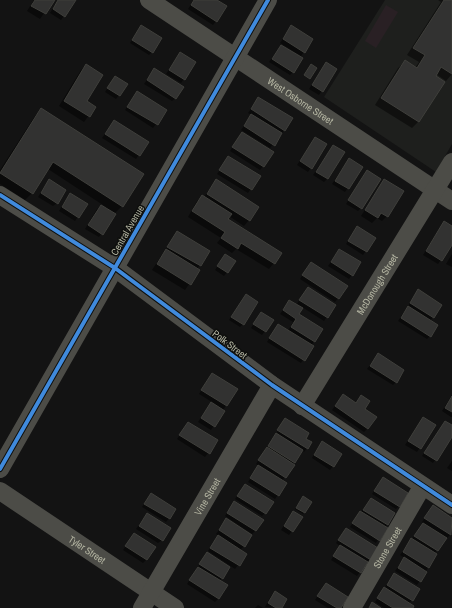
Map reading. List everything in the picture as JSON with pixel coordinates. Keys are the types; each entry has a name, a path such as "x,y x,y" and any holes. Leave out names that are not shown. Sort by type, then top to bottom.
{"street":[{"name":"West Osborne Street","path":"149,0 452,201"},
{"name":"Central Avenue","path":"0,469 268,0"},
{"name":"McDonough Street","path":"302,406 452,162"},
{"name":"Polk Street","path":"0,194 115,268 272,385 422,487 452,505"},
{"name":"Vine Street","path":"142,608 272,385"},
{"name":"Stone Street","path":"352,608 422,487"},
{"name":"Tyler Street","path":"0,491 175,608"}],"shaded area":[{"path":"385,0 452,0 452,144 436,172 324,97"},
{"path":"386,5 398,12 376,48 365,41"}],"building":[{"path":"35,0 55,0 46,14 31,6"},
{"path":"58,0 76,0 65,17 53,9"},
{"path":"194,0 217,0 227,6 217,22 191,5"},
{"path":"444,0 452,0 452,74 441,67 436,76 445,82 419,122 381,98 405,60 417,68 425,55 413,48"},
{"path":"141,25 162,38 153,53 132,40"},
{"path":"291,25 313,39 305,53 283,39"},
{"path":"281,45 303,58 294,73 272,59"},
{"path":"180,52 196,62 185,80 169,70"},
{"path":"326,62 337,69 323,92 312,85"},
{"path":"86,64 103,75 87,101 96,107 90,117 64,101"},
{"path":"311,64 317,68 310,79 304,75"},
{"path":"154,68 184,87 176,99 147,80"},
{"path":"115,76 128,84 120,96 107,88"},
{"path":"137,91 167,110 158,125 127,107"},
{"path":"258,97 293,118 285,131 251,109"},
{"path":"41,108 144,174 123,207 53,162 33,194 0,173"},
{"path":"251,114 282,133 275,146 244,126"},
{"path":"114,120 149,142 140,156 105,134"},
{"path":"242,132 274,152 264,167 232,147"},
{"path":"315,137 327,144 312,169 300,161"},
{"path":"333,145 345,152 328,179 316,172"},
{"path":"228,156 261,176 252,190 219,170"},
{"path":"349,158 363,167 349,189 335,181"},
{"path":"367,170 381,179 362,209 348,200"},
{"path":"49,179 66,190 58,204 41,193"},
{"path":"216,179 259,207 250,221 207,194"},
{"path":"384,179 404,191 388,217 381,213 378,218 365,210"},
{"path":"70,193 88,204 79,218 62,207"},
{"path":"202,195 232,214 228,219 282,253 275,264 241,243 238,249 221,238 225,232 192,211"},
{"path":"101,205 116,214 103,235 88,225"},
{"path":"444,221 452,226 452,245 442,261 426,251"},
{"path":"357,226 376,238 367,252 348,241"},
{"path":"177,231 210,251 201,266 167,247"},
{"path":"166,249 200,270 191,285 157,264"},
{"path":"339,249 361,262 353,276 331,262"},
{"path":"225,254 236,261 228,273 217,266"},
{"path":"311,262 348,286 339,299 302,275"},
{"path":"308,287 336,305 328,318 299,300"},
{"path":"418,289 442,305 434,318 410,303"},
{"path":"246,294 258,302 244,325 231,317"},
{"path":"289,300 303,308 299,314 323,329 315,342 291,327 296,319 283,310"},
{"path":"408,306 438,325 431,337 401,318"},
{"path":"261,312 274,320 266,332 253,324"},
{"path":"278,324 314,346 305,361 269,338"},
{"path":"378,353 404,370 397,383 370,366"},
{"path":"212,373 238,389 227,406 201,390"},
{"path":"343,394 356,403 361,395 370,401 365,409 377,417 368,429 335,406"},
{"path":"452,396 452,412 445,408"},
{"path":"211,402 225,411 215,427 201,418"},
{"path":"423,417 436,425 421,449 408,441"},
{"path":"285,418 309,433 306,439 312,442 308,449 277,430"},
{"path":"445,421 452,425 452,437 437,461 424,453"},
{"path":"188,422 218,440 210,454 179,435"},
{"path":"276,433 303,450 295,463 268,446"},
{"path":"322,441 342,454 334,467 314,455"},
{"path":"267,447 295,465 286,478 258,460"},
{"path":"258,465 287,483 279,496 250,478"},
{"path":"383,477 408,493 400,507 374,491"},
{"path":"245,484 274,502 266,514 237,496"},
{"path":"151,493 176,509 170,519 144,504"},
{"path":"303,496 312,502 305,513 296,508"},
{"path":"371,498 395,513 388,525 363,510"},
{"path":"234,501 264,520 256,531 227,513"},
{"path":"433,505 452,518 451,535 424,518"},
{"path":"293,511 303,517 293,532 284,526"},
{"path":"360,511 388,528 380,541 352,523"},
{"path":"147,513 171,528 163,541 139,526"},
{"path":"226,518 252,535 245,547 219,530"},
{"path":"423,523 447,538 438,551 414,536"},
{"path":"346,528 378,548 371,560 338,540"},
{"path":"134,533 156,547 147,560 125,546"},
{"path":"218,535 247,554 240,566 210,548"},
{"path":"411,538 437,554 429,568 403,552"},
{"path":"340,545 368,562 361,573 333,556"},
{"path":"207,552 230,567 223,579 199,564"},
{"path":"404,557 427,572 421,582 398,568"},
{"path":"198,567 228,585 219,599 189,580"},
{"path":"394,573 420,589 413,601 387,585"},
{"path":"326,583 348,597 341,608 337,608 317,596"},
{"path":"384,587 414,606 413,608 393,608 377,598"},
{"path":"275,591 287,599 282,608 276,608 268,603"},
{"path":"372,602 381,608 369,608"}],"cycle path":[{"path":"0,469 268,0"},
{"path":"0,195 115,268 272,385 452,505"}]}
